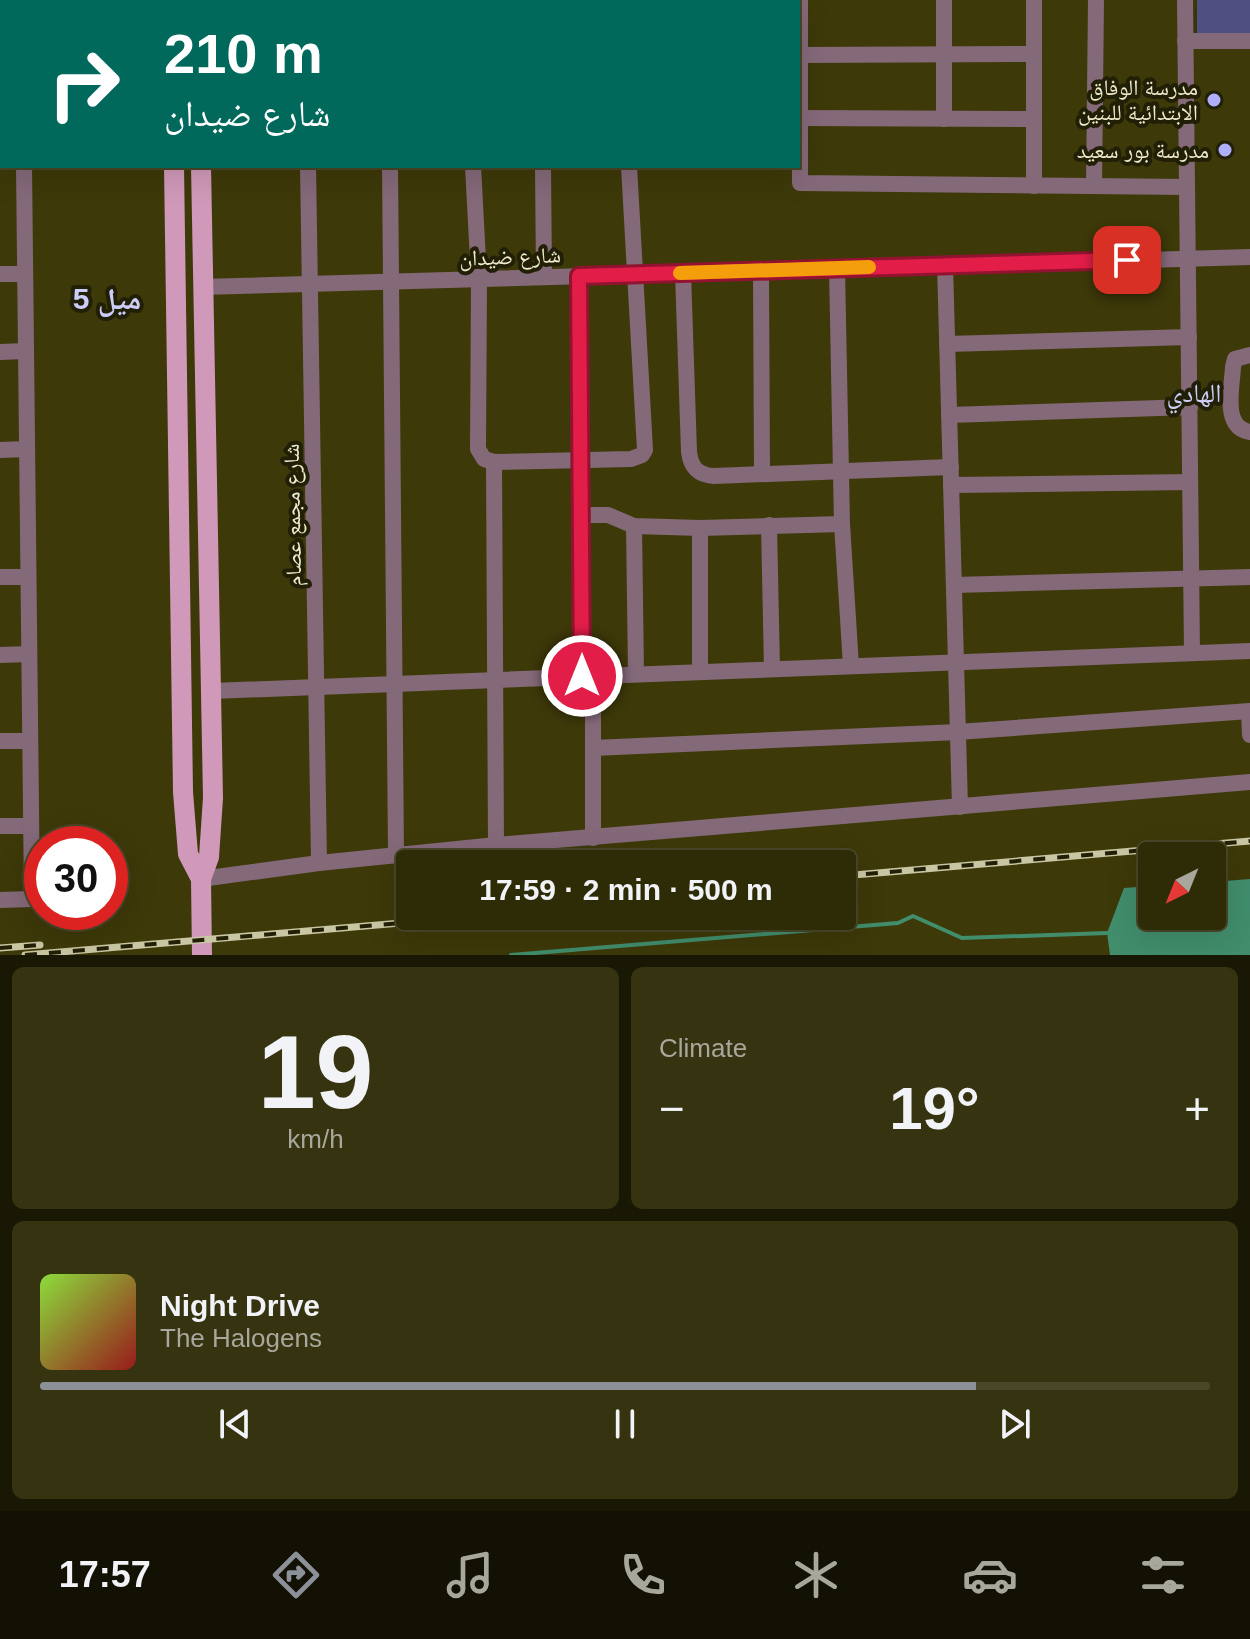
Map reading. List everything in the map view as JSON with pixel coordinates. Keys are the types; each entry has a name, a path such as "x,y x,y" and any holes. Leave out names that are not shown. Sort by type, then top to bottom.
{"main road":[{"path":"174,168 183,803 188,854 201,879"},
{"path":"201,168 213,818 209,857 201,879 202,955"}],"street":[{"path":"944,0 944,119"},
{"path":"1034,0 1034,186"},
{"path":"1094,186 1096,0"},
{"path":"1185,0 1192,653"},
{"path":"1185,41 1250,41"},
{"path":"800,55 1034,54"},
{"path":"1034,119 800,118 800,183 1187,187"},
{"path":"24,168 31,826"},
{"name":"شارع مجمع عصام","path":"308,168 319,863"},
{"path":"390,168 396,850"},
{"path":"473,168 479,279 478,449 484,459 494,462 637,459 645,450 629,168"},
{"path":"543,168 544,277"},
{"name":"شارع ضيدان","path":"202,287 1250,257"},
{"path":"945,265 960,807"},
{"path":"837,268 842,524 851,666"},
{"path":"761,271 762,474"},
{"path":"683,273 690,462 696,470 704,475 951,467"},
{"path":"0,274 25,274"},
{"path":"579,276 581,515 593,748 593,838"},
{"path":"947,344 1189,337"},
{"path":"0,352 26,351"},
{"path":"1250,355 1235,359 1232,416 1234,425 1250,432"},
{"path":"949,415 1190,407"},
{"path":"0,450 27,449"},
{"path":"494,462 496,845"},
{"path":"951,485 1190,482"},
{"path":"581,515 608,515 634,526 700,528 842,524"},
{"path":"769,525 772,669"},
{"path":"634,526 636,674"},
{"path":"700,528 700,672"},
{"path":"0,577 28,577"},
{"path":"954,585 1250,577"},
{"path":"212,691 1250,651"},
{"path":"0,655 29,654"},
{"path":"593,748 958,732 1250,711 1250,735"},
{"path":"0,741 30,741"},
{"path":"446,850 1250,782"},
{"path":"0,826 24,826"},
{"path":"201,879 396,855"},
{"path":"0,900 24,899"}],"shaded area":[{"path":"1250,879 1250,955 1110,955 1107,933 1124,888 1138,887 1138,930 1226,930 1226,881"}],"building":[{"path":"1197,0 1250,0 1250,33 1197,34"}],"waterway":[{"path":"511,955 898,923 913,916 962,938 1107,933"}],"railway":[{"path":"856,875 1250,841"},
{"path":"25,955 396,923"},
{"path":"0,948 40,945"}],"slow traffic":[{"path":"680,273 869,267"}],"place":[{"name":"مدرسة الوفاق الابتدائية للبنين","path":"1214,100"},
{"name":"مدرسة بور سعيد","path":"1225,150"}],"district":[{"name":"5 ميل","path":"107,299"},
{"name":"الهادي","path":"1194,393"}],"route":[{"path":"582,676 579,276 1127,260"}]}
